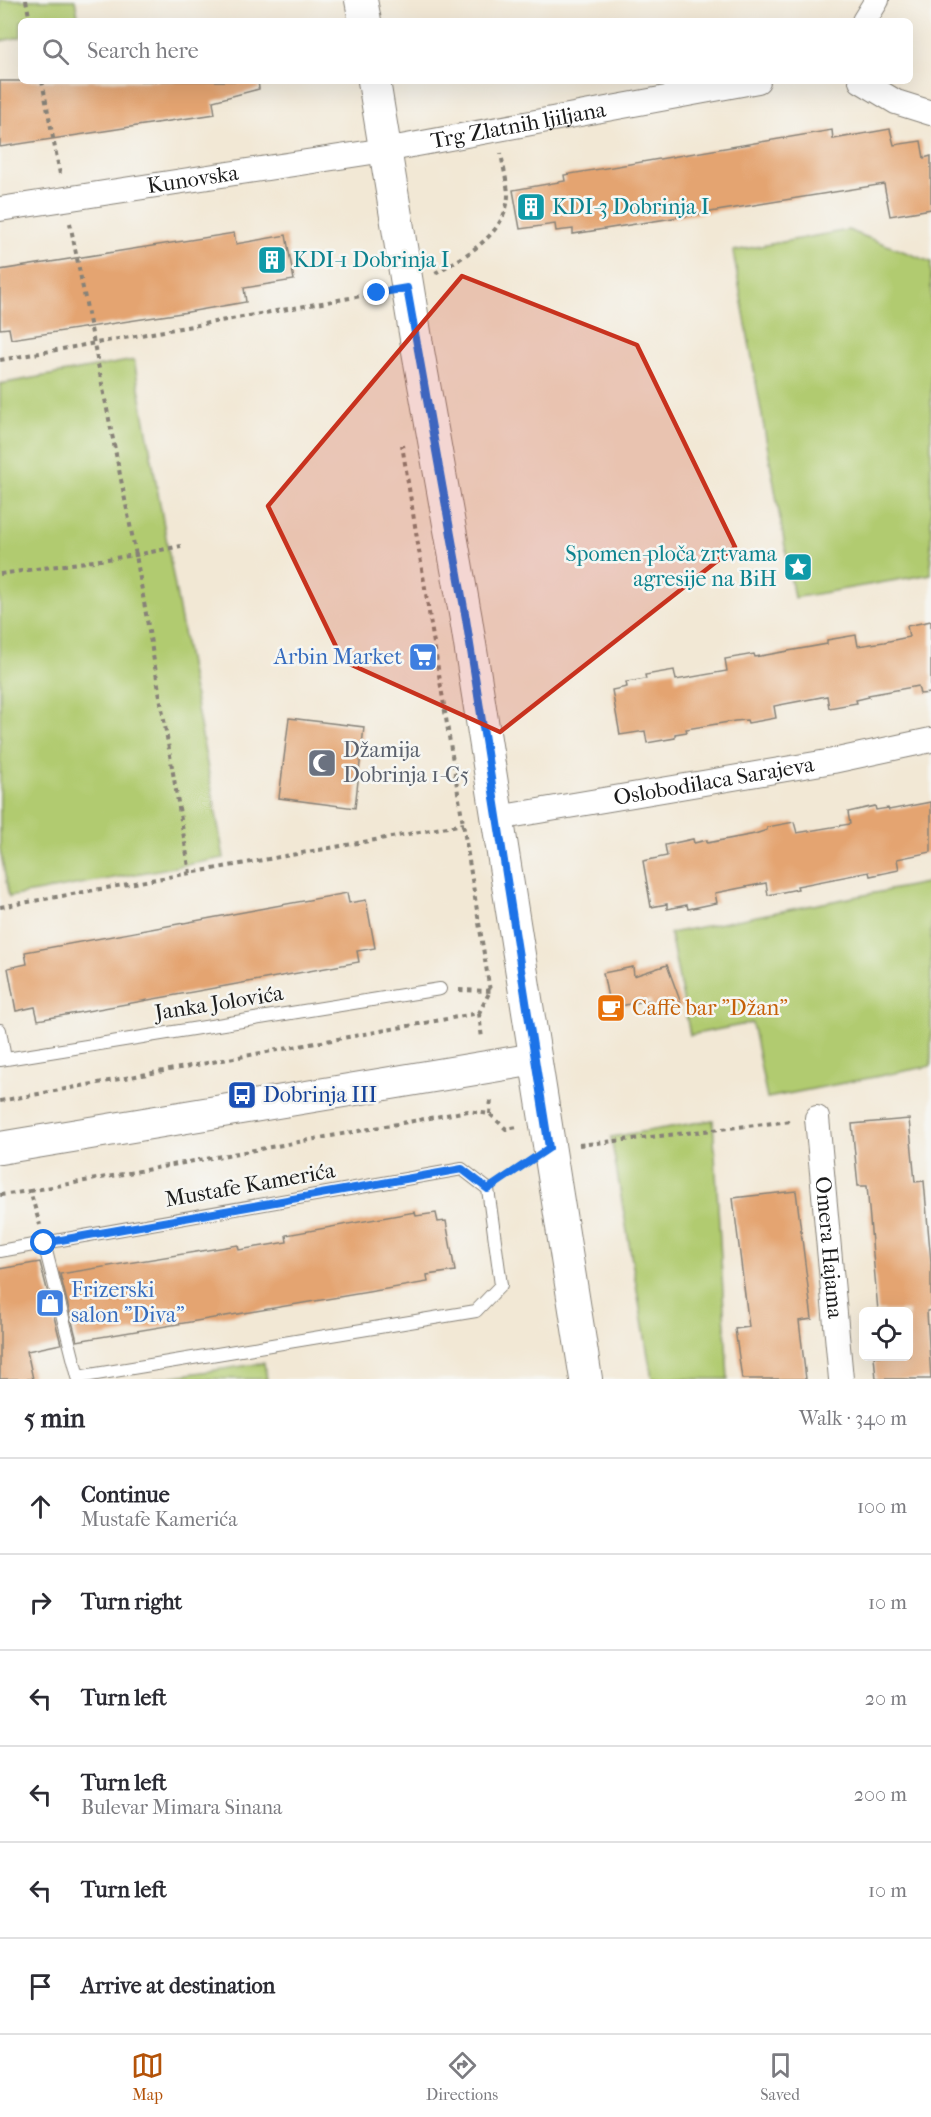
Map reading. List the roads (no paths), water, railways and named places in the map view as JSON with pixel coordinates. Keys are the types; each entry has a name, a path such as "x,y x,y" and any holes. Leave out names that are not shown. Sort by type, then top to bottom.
{"street":[{"path":"361,0 364,18"},
{"path":"866,18 877,0"},
{"path":"374,84 407,288 466,619 586,1379"},
{"name":"Trg Zlatnih ljiljana","path":"385,150 742,84"},
{"path":"866,84 896,102 931,114"},
{"name":"Kunovska","path":"0,209 385,150"},
{"name":"Oslobodilaca Sarajeva","path":"497,818 833,761 931,740"},
{"path":"0,1148 535,1059"},
{"name":"Omera Hajama","path":"816,1118 841,1379"}],"lane":[{"name":"Janka Jolovića","path":"3,1059 440,989"},
{"path":"0,1030 3,1059"},
{"name":"Mustafe Kamerića","path":"0,1251 462,1169 488,1189 501,1285 476,1311 78,1378"},
{"path":"44,1243 78,1378"}],"place":[{"name":"KDI-3 Dobrinja I","path":"531,207"},
{"name":"KDI-1 Dobrinja I","path":"272,260"},
{"name":"Spomen-ploča zrtvama agresije na BiH","path":"798,567"},
{"name":"Arbin Market","path":"423,657"},
{"name":"Džamija Dobrinja 1-C5","path":"322,763"},
{"name":"Caffe bar \"Džan\"","path":"611,1008"},
{"name":"Dobrinja III","path":"242,1095"},
{"name":"Frizerski salon \"Diva\"","path":"50,1303"}]}
